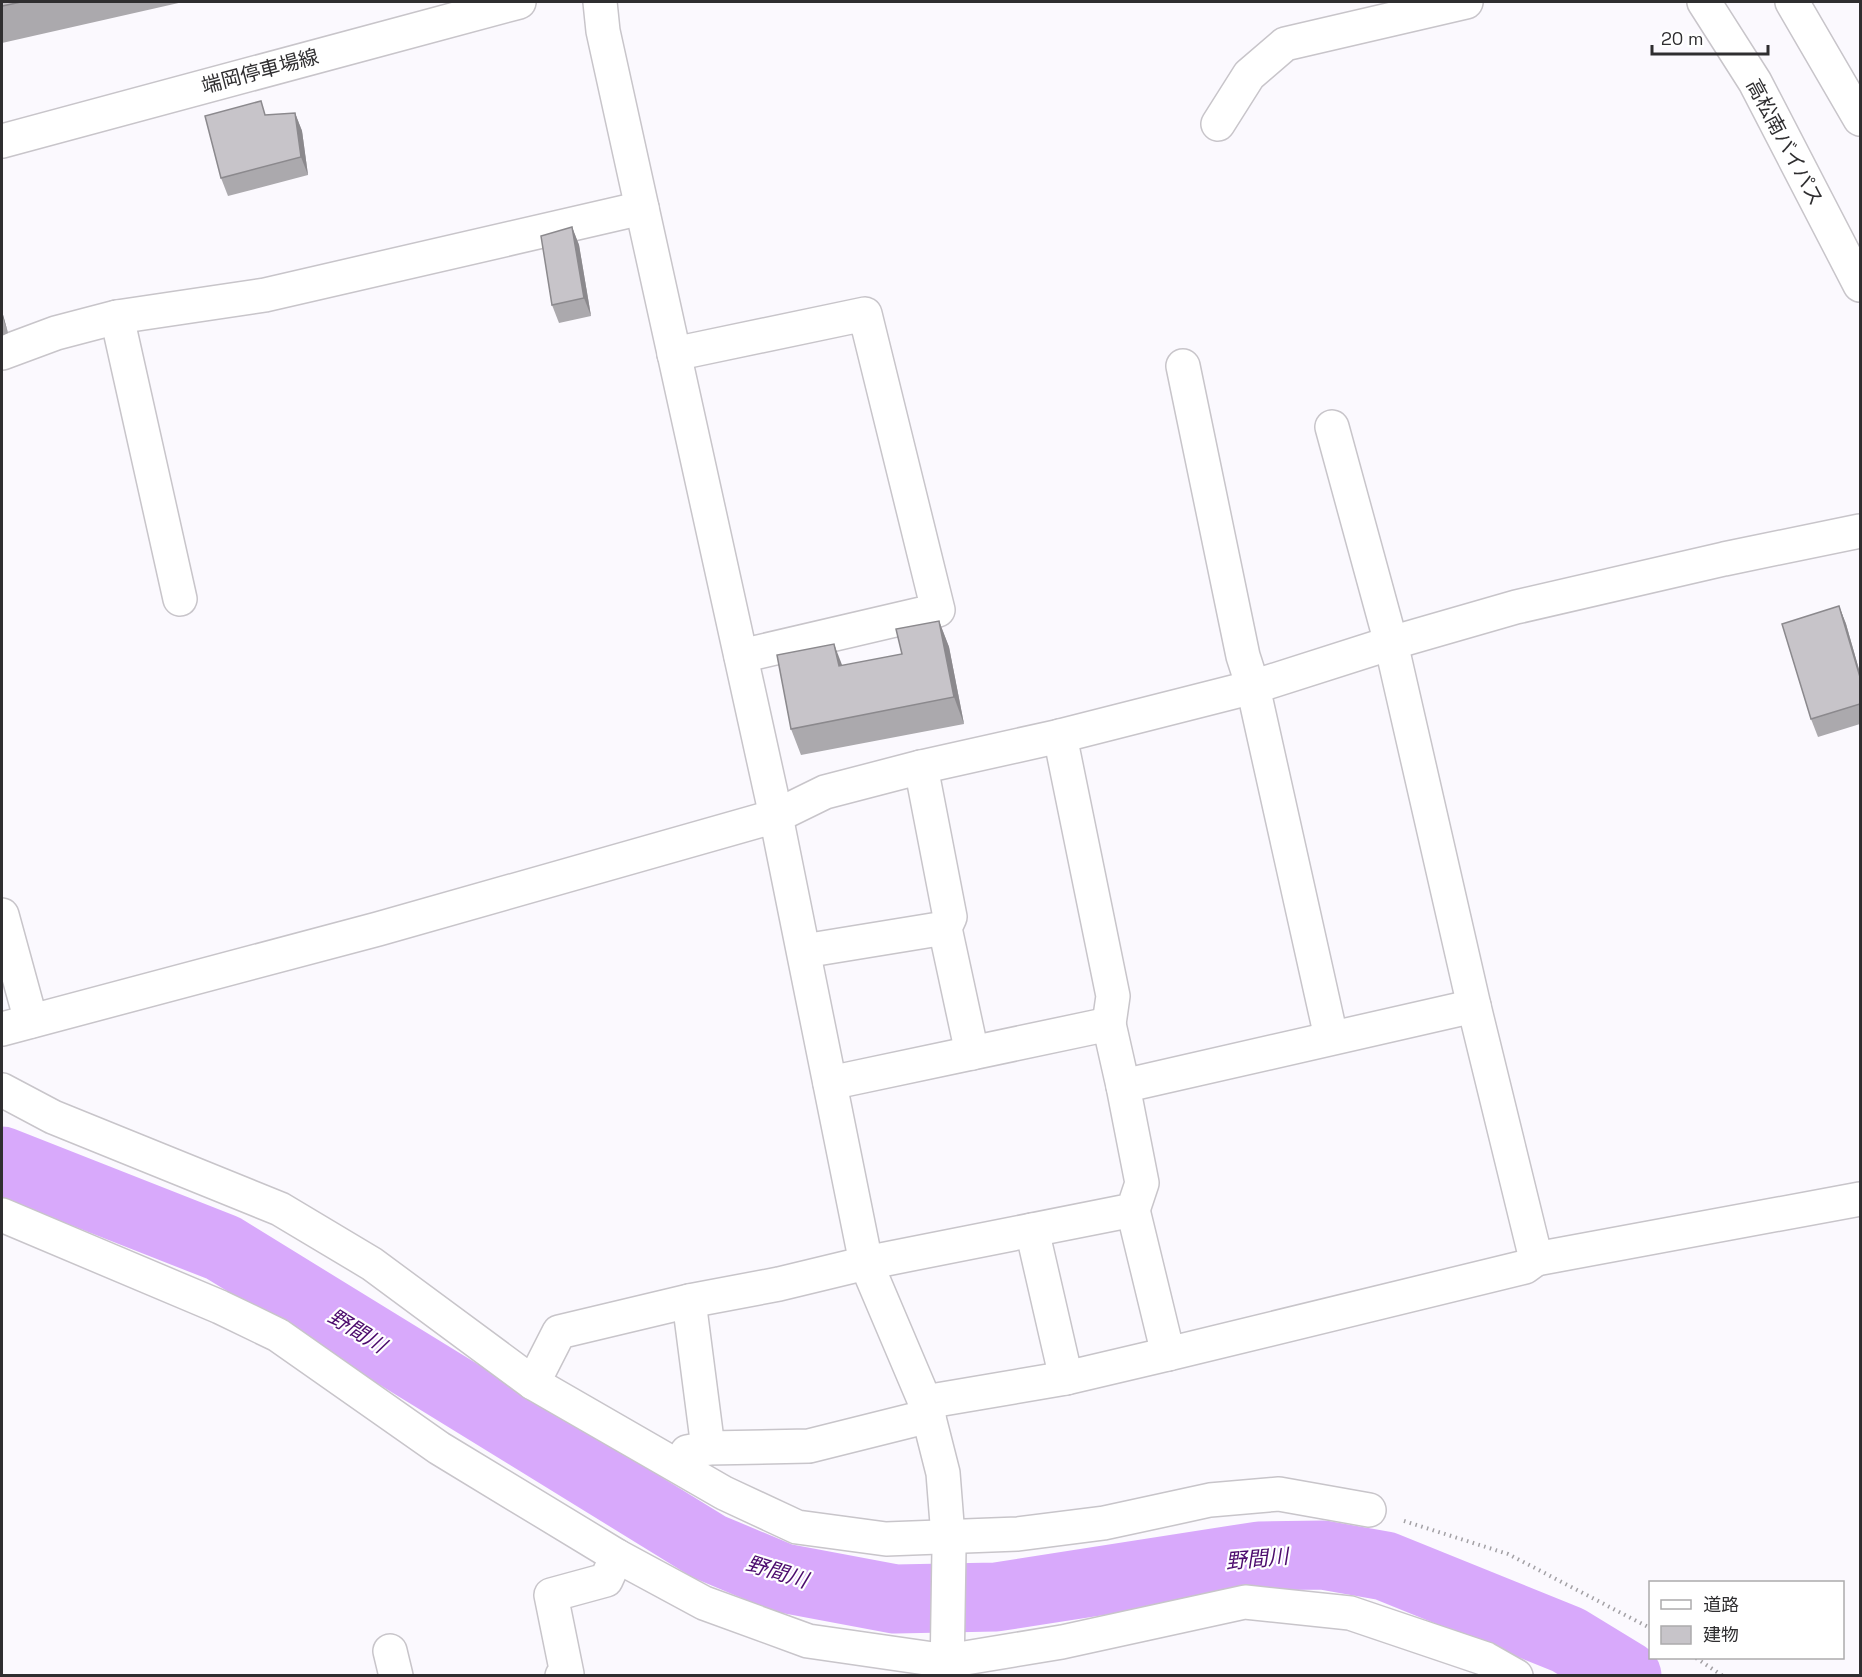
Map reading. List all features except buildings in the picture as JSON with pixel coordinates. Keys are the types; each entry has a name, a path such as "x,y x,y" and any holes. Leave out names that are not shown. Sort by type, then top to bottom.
{"main road":[{"name":"端岡停車場線","path":"2,141 519,2"},
{"path":"600,2 603,31 776,816 866,1263 927,1409 942,1473 949,1543 947,1660"},
{"path":"1218,124 1250,75 1285,44 1466,2"},
{"name":"高松南バイパス","path":"1704,2 1755,82 1860,285"},
{"path":"1792,2 1860,119"},
{"path":"2,353 56,333 117,317 265,295 642,208"},
{"path":"674,354 865,314 938,610 741,656"},
{"path":"117,317 180,598"},
{"path":"1184,366 1243,656 1253,687 1331,1037"},
{"path":"1332,427 1390,643 1536,1259"},
{"path":"2,915 16,1025 378,929 776,816 825,792 1253,687 1390,643 1516,607 1860,531"},
{"path":"1060,736 1113,996 1109,1024 1142,1183 1132,1210 1168,1354"},
{"path":"921,767 950,917 945,928 972,1053"},
{"path":"804,951 945,928"},
{"path":"1123,1086 1474,1005"},
{"path":"830,1083 1109,1024"},
{"path":"2,1090 52,1117 280,1209 372,1264 533,1383 724,1493 797,1527 886,1539 949,1543 1104,1523 1210,1500 1279,1494 1369,1510"},
{"path":"662,1456 708,1448 809,1446 927,1409 1168,1354 1525,1267 1536,1259 1860,1199"},
{"path":"533,1383 559,1332 866,1263 1132,1210"},
{"path":"2,1215 220,1306 278,1335 439,1448 617,1556 705,1603 808,1641 947,1660 1062,1642 1245,1602 1350,1613 1486,1659 1516,1676"},
{"path":"1032,1230 1066,1378"},
{"path":"689,1301 708,1448"},
{"path":"562,1676 567,1674 551,1595 606,1580 617,1556"}],"path":[{"path":"1369,1510 1508,1554 1649,1627"},
{"path":"1698,1659 1723,1676"}],"waterway":[{"name":"野間川","path":"2,1161 223,1248 709,1547 783,1578 895,1599 996,1597 1259,1556 1323,1555 1385,1566 1568,1640 1627,1676"}]}
